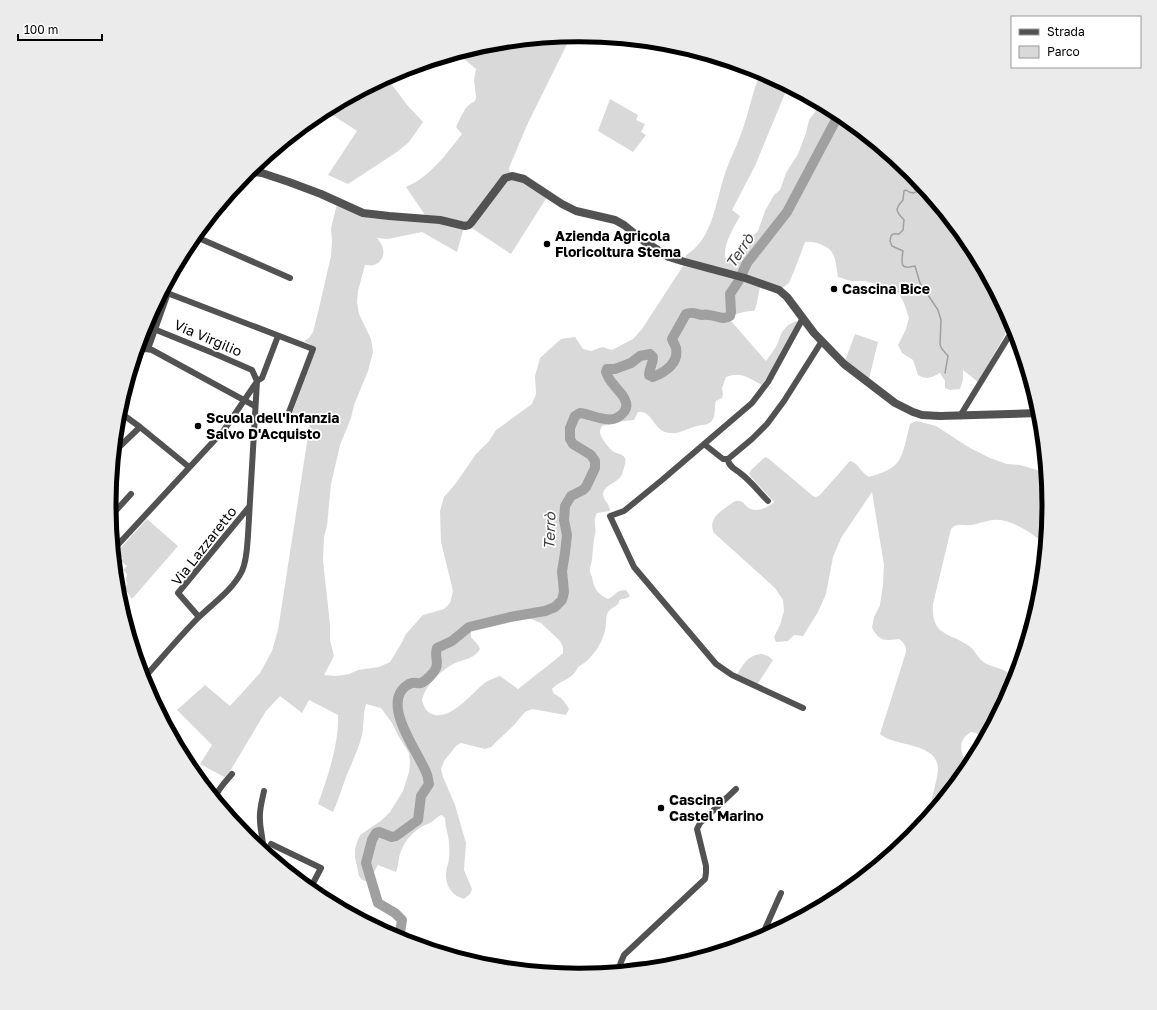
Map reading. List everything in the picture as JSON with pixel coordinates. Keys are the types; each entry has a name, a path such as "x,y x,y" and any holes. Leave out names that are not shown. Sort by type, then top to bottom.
{"street":[{"path":"257,172 321,194 363,213 440,220 465,226 471,223 505,178 512,176 524,179 562,204 576,211 615,220 669,257 745,278 779,290 787,297 814,333 844,364 895,403 913,412 922,415 940,416 1033,413"},
{"path":"200,239 290,278"},
{"path":"167,293 313,349 289,412"},
{"path":"148,350 163,301"},
{"path":"803,318 768,382 752,403 624,511 610,516 634,567 716,664 732,675 804,708"},
{"name":"Via Virgilio","path":"151,328 252,370 257,382"},
{"path":"117,546 224,430 257,382 262,378 278,336"},
{"path":"960,416 1009,336"},
{"path":"704,444 723,460 728,459 752,439 767,424 784,401 822,341"},
{"path":"142,350 152,350 255,406"},
{"path":"147,673 199,617 222,597 241,572 247,555 257,382"},
{"path":"124,415 190,467"},
{"path":"119,447 140,427"},
{"path":"728,459 730,465 745,477 768,501"},
{"path":"116,510 131,494"},
{"name":"Via Lazzaretto","path":"199,617 178,593 249,507"},
{"path":"216,793 232,774"},
{"path":"619,966 624,955 705,879 706,866 698,829 700,823 736,789"},
{"path":"263,843 259,810 264,791"},
{"path":"270,844 321,868 313,884"},
{"path":"766,928 781,893"}],"green space":[{"path":"568,42 527,125 509,168 510,174 467,222 425,215 406,187 419,180 429,172 462,134 456,127 465,109 475,101 474,80 476,69 462,57 518,46"},
{"path":"759,78 786,91 755,166 732,210 740,216 727,241 725,257 730,261 737,254 742,245 758,231 765,211 774,195 780,190 786,173 798,154 809,120 818,109 860,138 884,157 906,178 946,223 979,274 994,300 1006,328 1005,335 978,382 963,370 963,379 960,389 950,390 945,388 945,381 940,373 929,378 924,378 918,375 913,360 902,353 898,345 906,329 909,318 904,303 898,292 865,281 851,281 838,277 836,262 833,254 828,248 820,244 805,242 789,283 781,289 685,259 686,255 703,239 713,217 729,161 744,126"},
{"path":"390,82 408,106 423,122 409,142 397,152 348,184 328,175 357,131 331,114 347,104"},
{"path":"610,99 638,115 636,120 645,124 641,132 646,135 633,152 598,131"},
{"path":"512,179 520,181 547,197 511,254 470,227 507,181"},
{"path":"337,204 352,211 464,227 457,252 422,232 388,239 377,238 382,245 383,256 378,263 374,265 365,265 358,291 357,302 359,314 371,339 373,352 368,371 340,445 331,484 327,526 324,537 323,561 330,624 330,640 334,656 324,675 336,676 349,674 358,670 379,667 390,662 406,634 423,615 444,609 450,603 453,591 441,542 440,511 444,497 456,483 476,454 489,441 496,430 532,404 536,394 535,376 540,358 561,339 575,337 583,349 591,351 602,347 612,350 633,339 642,329 683,266 730,277 760,287 754,311 735,314 733,315 731,321 766,361 776,347 782,332 788,325 796,321 801,327 762,385 741,375 726,377 722,388 722,398 716,401 714,417 708,424 670,433 661,430 645,413 638,412 634,420 602,426 600,434 603,440 612,451 622,455 625,458 625,462 622,475 606,488 603,494 610,511 597,513 596,516 590,572 595,587 604,597 608,599 623,590 626,590 630,596 619,600 619,603 608,612 604,636 599,646 591,656 578,667 573,675 552,689 554,694 563,700 569,709 566,715 532,709 525,712 491,747 485,749 461,743 456,746 444,761 441,769 443,777 455,805 466,843 464,870 472,889 470,894 464,899 453,893 448,886 446,869 449,862 449,842 445,818 442,815 413,833 407,840 400,854 396,872 378,865 369,882 362,880 359,876 355,849 360,835 382,820 390,812 403,791 409,772 409,753 392,723 381,708 366,704 363,731 357,751 333,812 318,804 335,749 338,715 309,700 302,713 280,696 266,711 226,778 200,764 212,745 177,710 205,685 230,706 260,673 272,651 278,630 310,423 292,414 315,349 315,347 304,341 309,338 313,332 319,308 331,256 331,228","holes":["520,618 531,619 541,623 560,641 563,647 563,653 555,660 518,689 500,676 486,682 456,709 449,713 435,715 426,710 422,700 427,688 435,678 455,663 472,657 480,649 471,637 471,630"]},
{"path":"855,334 878,342 869,379 845,361"},
{"path":"917,421 936,426 970,448 990,458 1007,464 1020,465 1037,470 1041,475 1042,505 1040,540 1010,522 999,520 992,520 971,525 958,525 951,529 933,604 935,622 942,631 973,649 985,663 1009,674 994,710 980,736 971,732 963,739 961,748 965,759 946,787 931,805 938,769 936,760 931,754 923,749 895,741 880,734 906,648 899,639 886,640 880,638 872,628 874,617 880,605 884,565 872,492 841,538 833,557 826,594 818,612 803,636 794,635 788,641 776,642 774,637 780,625 784,611 783,600 775,588 714,533 712,528 715,517 736,501 742,502 754,510 767,507 774,502 749,474 751,470 764,458 766,457 769,459 816,497 820,495 851,461 869,477 884,472 894,466 902,455 910,424"},
{"path":"147,519 178,546 132,599 125,589 127,584 127,574 123,570 127,566 121,561 123,558 118,551"},
{"path":"762,654 773,660 757,685 736,676 749,658"}],"waterway":[{"name":"Terrò","path":"400,933 402,920 395,913 378,903 366,863 372,840 376,833 379,832 392,837 396,836 418,820 421,796 429,784 428,776 401,722 398,712 400,693 408,684 421,683 430,677 437,665 437,648 452,641 469,627 510,617 545,611 555,607 562,600 564,592 562,571 567,535 564,520 565,506 571,496 586,487 595,468 595,461 591,455 573,444 570,439 570,428 575,416 580,413 603,419 614,419 624,412 626,403 623,396 609,379 606,372 607,369 615,369 631,363 640,356 650,354 653,357 649,375 653,377 666,370 673,362 676,353 676,348 672,339 686,314 692,313 711,315 722,318 730,316 730,294 738,282 747,263 787,212 836,120"},
{"path":"914,186 916,192 913,193 906,190 904,191 903,200 897,208 899,214 904,220 903,230 899,234 893,234 890,241 892,246 903,251 903,265 907,267 915,266 920,283 938,310 941,320 940,345 948,356 945,373"}],"place":[{"name":"Azienda Agricola Floricoltura Stema","path":"547,244"},
{"name":"Cascina Bice","path":"834,289"},
{"name":"Scuola dell'Infanzia Salvo D'Acquisto","path":"198,426"},
{"name":"Cascina Castel Marino","path":"661,808"}]}
